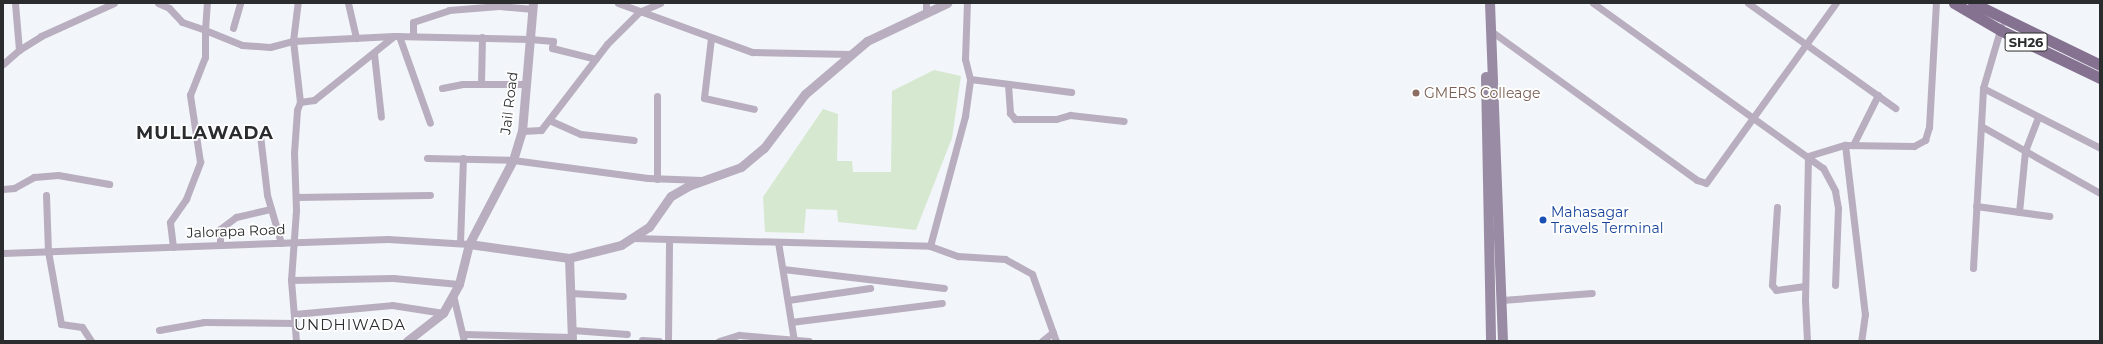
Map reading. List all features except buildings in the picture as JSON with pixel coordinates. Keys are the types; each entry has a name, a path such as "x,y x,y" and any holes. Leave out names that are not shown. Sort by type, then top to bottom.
{"main road":[{"path":"1484,3 1491,341"},
{"path":"1490,3 1503,341"},
{"name":"SH26","path":"1954,3 2000,30 2100,78"},
{"name":"SH26","path":"1973,3 2003,19 2100,65"}],"street":[{"path":"15,3 19,50"},
{"path":"3,64 19,50 41,36 114,3"},
{"path":"158,3 169,8 182,22 242,45 270,46 293,41 396,36 530,38 553,41 552,48 596,59"},
{"path":"173,247 170,222 186,199 200,162 190,95 205,57 207,3"},
{"path":"233,28 240,3"},
{"path":"296,341 291,280 292,242 296,197 294,153 297,110 300,102 293,41 298,3"},
{"path":"348,3 356,38"},
{"path":"618,3 638,12 752,52 851,54"},
{"path":"522,131 541,130 607,44 638,12 660,3"},
{"path":"463,158 464,244 570,258 621,245 649,227 671,196 706,180 741,167 764,148 805,94 867,41 926,7 947,3"},
{"path":"930,246 965,116 970,78 964,59 967,3"},
{"path":"1593,3 1755,117 1823,168 1835,191 1838,227 1835,285"},
{"path":"1748,3 1895,108"},
{"path":"1491,31 1698,180 1706,183 1808,46 1836,3"},
{"path":"1808,156 1849,145 1914,146 1925,140 1929,127 1936,3"},
{"path":"413,36 413,22 449,10 499,6 533,6"},
{"name":"Jail Road","path":"442,313 459,284 464,244 513,160 522,131 533,6"},
{"path":"1973,268 1983,88 2003,19"},
{"path":"300,102 314,100 345,73 374,54 396,36"},
{"path":"396,36 430,123"},
{"path":"481,84 482,37"},
{"path":"711,38 704,98 754,109"},
{"path":"374,54 381,117"},
{"path":"970,78 1070,92"},
{"path":"442,88 481,84 526,84"},
{"path":"1008,84 1010,113 1015,119 1056,119 1070,115 1124,122"},
{"path":"1983,88 2100,148"},
{"path":"1861,341 1865,314 1849,145 1878,95"},
{"path":"657,96 657,179"},
{"path":"2019,212 2025,151 2038,116"},
{"path":"549,120 581,134 634,140"},
{"path":"1981,126 2100,193"},
{"path":"260,134 263,173 271,209 281,243"},
{"path":"1807,341 1805,286 1808,156"},
{"path":"427,158 513,160 657,179 706,180"},
{"path":"3,189 14,188 34,177 58,175 109,184"},
{"path":"46,195 48,251 61,324 82,327 91,341"},
{"path":"296,197 430,195"},
{"path":"1976,206 2049,216"},
{"path":"1777,207 1772,285 1776,290 1805,286"},
{"path":"220,245 220,229 236,217 271,209"},
{"path":"632,238 930,246 958,256 1004,259 1032,274 1056,341"},
{"path":"668,341 669,238"},
{"name":"Jalorapa Road","path":"3,253 388,239 464,244"},
{"path":"778,242 794,340"},
{"path":"570,258 572,336"},
{"path":"783,269 944,288"},
{"path":"291,280 393,278 459,284"},
{"path":"788,300 870,288"},
{"path":"571,293 623,296"},
{"path":"1502,300 1592,293"},
{"path":"453,294 463,337 627,334"},
{"path":"791,322 942,303"},
{"path":"294,314 392,305 442,313"},
{"path":"407,341 442,313"},
{"path":"159,330 204,322 295,323"},
{"path":"1042,341 1052,332"},
{"path":"719,341 739,335 809,341"},
{"path":"642,340 660,341"}],"green space":[{"path":"934,70 961,76 952,138 916,230 838,222 837,210 806,209 804,233 765,232 763,197 823,109 838,114 837,161 852,161 853,172 891,172 892,91"}],"place":[{"name":"GMERS Colleage","path":"1416,93"},
{"name":"Mahasagar Travels Terminal","path":"1543,220"}],"district":[{"name":"MULLAWADA","path":"205,133"},
{"name":"UNDHIWADA","path":"350,325"}]}
